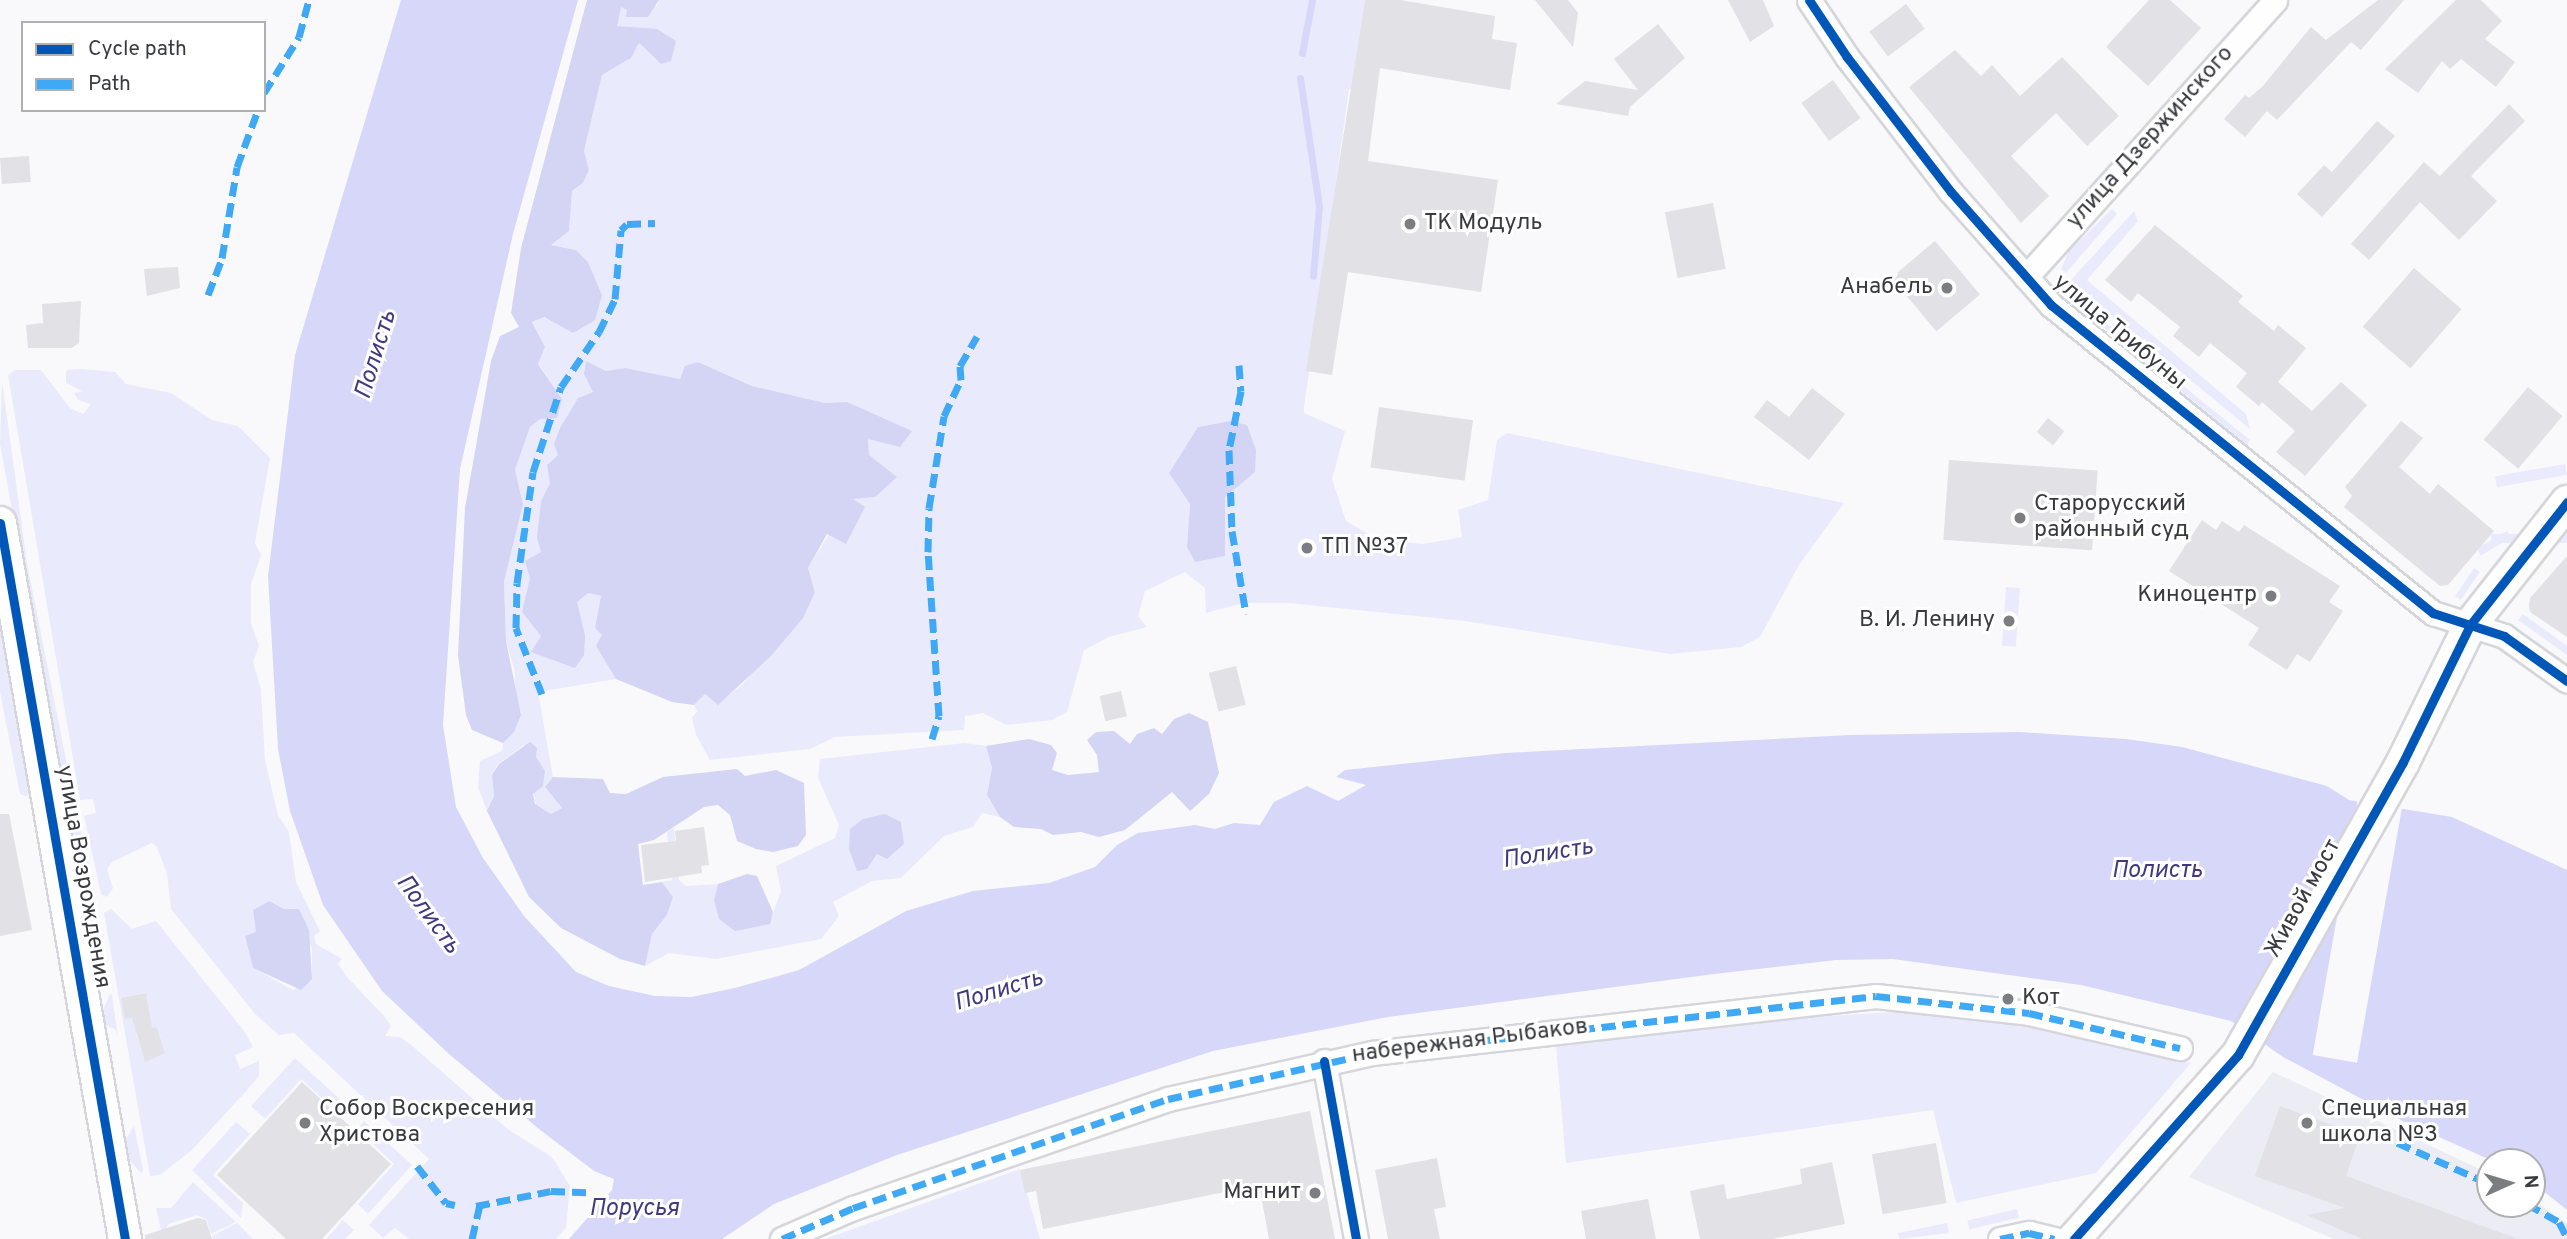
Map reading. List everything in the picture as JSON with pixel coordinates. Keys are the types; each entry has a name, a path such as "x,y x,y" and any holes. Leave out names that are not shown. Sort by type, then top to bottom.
{"street":[{"name":"улица Трибуны","path":"1809,0 1847,57 1951,192 2052,305 2433,613 2504,636 2567,681"},
{"name":"улица Дзержинского","path":"2026,277 2276,0"},
{"name":"Живой мост","path":"2074,1239 2238,1055 2403,762 2470,625 2567,502"},
{"name":"улица Возрождения","path":"0,523 125,1239"},
{"name":"набережная Рыбаков","path":"782,1239 853,1208 1168,1099 1324,1062 1773,1005 1876,996 2029,1013 2180,1048"},
{"path":"1324,1062 1356,1239"},
{"path":"2000,1239 2029,1233 2054,1239"}],"shaded area":[{"path":"587,0 659,0 648,17 626,17 627,10 621,7 617,26 657,29 676,41 671,61 661,64 639,43 631,58 602,75 584,151 589,170 583,183 572,191 569,231 551,245 576,250 588,262 602,295 595,320 573,333 544,317 532,322 545,347 538,364 562,399 557,418 540,419 530,427 515,470 523,504 504,582 506,641 521,715 514,732 503,743 472,730 466,715 458,655 465,508 491,361 500,336 519,327 511,313 521,248"},
{"path":"659,0 1365,0 1352,82 1377,92 1349,89 1304,408 1304,413 1345,431 1332,479 1346,521 1377,539 1423,544 1462,537 1458,510 1488,500 1497,440 1507,433 1844,503 1799,565 1760,637 1741,647 1670,654 1465,621 1288,603 1244,603 1206,613 1205,588 1185,572 1145,591 1138,616 1147,627 1109,637 1084,650 1067,712 1052,720 1006,725 983,713 965,716 964,730 835,737 810,749 710,760 696,735 692,718 697,711 694,705 705,694 718,704 744,683 815,592 808,568 851,499 869,454 868,439 847,402 825,403 752,386 698,362 680,379 625,368 606,371 587,362 593,392 578,398 560,428 558,455 547,465 551,484 541,501 541,552 522,612 541,636 532,652 585,635 576,602 588,593 601,596 595,628 603,635 616,679 538,692 553,777 545,787 562,808 551,814 536,805 524,745 498,764 492,775 494,796 487,811 478,787 480,761 502,751 503,743 514,732 515,672 506,641 504,582 523,504 515,470 530,427 562,399 538,363 545,347 532,321 543,317 574,333 602,295 588,262 576,250 551,245 569,231 572,191 583,183 589,170 584,151 602,75 631,58 639,43 660,64 636,28 617,26 615,17 621,7 657,6","holes":["1230,421 1224,556 1187,547 1190,504 1169,473 1198,427"]},
{"path":"2112,209 2117,214 2066,273 2061,269 2069,251"},
{"path":"2134,211 2138,221 2087,280 2246,414 2250,429 2070,281"},
{"path":"2065,290 2250,440 2247,445 2062,293"},
{"path":"586,361 606,371 625,368 680,379 685,366 698,362 752,386 825,403 847,402 912,431 900,447 868,439 869,455 897,477 875,497 853,499 865,507 846,544 827,534 808,568 815,592 803,618 771,656 718,705 705,694 694,705 672,702 616,679 596,646 602,635 595,628 601,596 588,593 577,602 585,635 584,655 575,668 531,652 541,636 522,612 530,578 525,561 541,552 537,538 541,501 550,483 547,465 558,455 554,444 560,428 578,398 593,392 584,374"},
{"path":"15,370 41,370 70,408 83,414 91,404 78,400 74,393 82,391 66,383 66,370 115,372 126,384 171,393 212,420 238,426 270,458 255,543 261,555 251,584 251,623 259,646 253,662 261,689 265,760 278,815 289,832 296,882 320,931 314,936 316,944 342,959 338,964 347,977 391,1026 385,1036 400,1037 410,1044 509,1130 552,1157 570,1186 566,1228 556,1239 409,1239 395,1228 383,1238 369,1225 429,1159 294,1033 279,1035 255,1014 171,909 167,874 157,847 152,843 112,862 107,869 113,888 107,897 101,894 84,816 96,813 93,799 80,800 8,375","holes":["269,901 284,909 312,948 312,979 293,990 253,968 245,937 257,932 253,910"]},
{"path":"2,381 27,563 74,800 65,802 0,444"},
{"path":"1230,421 1247,425 1256,450 1255,472 1225,497 1225,556 1195,562 1187,547 1190,504 1169,473 1198,427"},
{"path":"2565,464 2567,475 2497,487 2495,476"},
{"path":"2507,531 2511,538 2481,555 2477,548"},
{"path":"2491,534 2567,534 2567,543 2491,543"},
{"path":"2474,568 2480,572 2461,600 2455,596"},
{"path":"2006,587 2020,588 2016,647 2002,646"},
{"path":"2523,614 2567,646 2567,655 2518,620"},
{"path":"0,625 32,794 25,796 20,794 0,692"},
{"path":"1189,713 1208,722 1219,773 1209,794 1190,811 1172,792 1125,830 1099,837 1081,832 1053,835 1041,829 1014,827 1000,817 987,795 992,768 986,746 1029,739 1051,745 1057,753 1052,770 1068,775 1099,772 1097,755 1087,740 1096,732 1114,731 1130,744 1137,734 1154,728 1162,734 1174,719"},
{"path":"530,742 537,748 536,757 545,771 543,786 533,794 535,804 551,814 562,808 545,787 553,777 603,779 610,793 626,794 663,777 737,769 745,776 776,770 804,783 806,835 798,846 773,852 756,849 737,841 730,815 718,805 704,807 654,840 638,844 643,885 662,882 673,897 667,915 652,934 645,966 620,959 561,928 529,897 487,811 494,796 492,775 499,764"},
{"path":"965,743 986,746 992,768 987,795 1000,817 982,813 973,827 944,836 901,878 872,881 833,902 839,916 821,939 716,959 669,953 645,966 652,934 667,915 673,897 662,882 672,880 667,832 674,828 679,880 686,886 718,884 714,900 769,924 781,891 776,866 835,838 839,825 818,778 820,759"},
{"path":"885,814 901,822 904,844 887,859 877,854 867,869 857,871 849,849 850,829 863,819"},
{"path":"79,823 90,869 88,872 76,864 70,827"},
{"path":"747,874 757,876 773,912 770,924 735,931 719,919 714,900 718,884"},
{"path":"269,901 284,909 299,909 309,930 312,979 301,990 253,968 245,936 256,932 253,910"},
{"path":"111,909 132,929 156,921 245,1032 253,1047 235,1055 240,1069 259,1061 259,1076 247,1090 192,1150 160,1175 150,1176 104,913","holes":["146,993 149,1015 121,998","157,1027 165,1052 144,1059 136,1033"]},
{"path":"110,994 118,1037 116,1030 104,1024 102,1012"},
{"path":"1926,1010 2084,1036 2191,1063 2096,1173 1956,1203 1933,1110 1566,1163 1556,1046 1794,1018"},
{"path":"295,1058 346,1105 339,1114 301,1079 265,1119 251,1106"},
{"name":"Специальная школа №3","path":"2273,1072 2476,1167 2476,1218 2546,1218 2546,1209 2567,1224 2567,1239 2334,1239 2189,1177"},
{"path":"364,1121 412,1165 368,1214 358,1204 394,1164 357,1129"},
{"path":"236,1122 250,1134 213,1175 243,1203 241,1218 192,1170"},
{"path":"134,1126 142,1174 128,1159 125,1141"},
{"path":"1020,1169 1040,1239 825,1239 958,1191"},
{"path":"193,1182 236,1222 211,1234 207,1220 197,1215 168,1224 163,1239 156,1208 171,1208"},
{"path":"2017,1209 2019,1218 1969,1229 1967,1220"},
{"path":"343,1220 354,1230 345,1239 326,1239"},
{"path":"237,1223 253,1239 213,1239 212,1236"},
{"path":"1947,1223 1949,1233 1899,1239 1898,1233"}],"water":[{"path":"401,0 578,0 513,234 460,469 443,725 456,807 483,858 524,916 576,972 609,986 655,996 691,997 799,970 906,911 973,891 1049,883 1095,867 1117,845 1138,833 1195,825 1215,829 1234,823 1260,825 1274,802 1307,786 1338,801 1366,785 1336,777 1345,770 1505,753 1850,735 2019,732 2126,739 2182,747 2327,786 2349,800 2452,817 2567,870 2567,1210 2546,1193 2546,1148 2476,1148 2476,1154 2403,1121 2283,1057 2231,1021 2081,985 1893,959 1836,960 1714,974 1388,1017 1213,1051 897,1155 774,1204 722,1239 569,1239 612,1190 614,1179 594,1171 539,1129 449,1054 382,991 323,905 290,811 278,749 268,576 295,355"}],"pier":[{"path":"2358,798 2402,806 2357,1063 2313,1055"}],"building":[{"path":"1365,0 1400,0 1495,16 1492,39 1517,43 1510,90 1380,68 1368,161 1498,180 1481,292 1348,272 1332,375 1306,371"},
{"path":"1535,0 1568,0 1578,13 1573,47"},
{"path":"1728,0 1763,0 1774,26 1750,42"},
{"path":"2149,0 2170,0 2201,28 2148,86 2106,47"},
{"path":"2378,0 2404,0 2361,50 2351,42 2277,120 2267,111 2245,137 2224,119 2245,95 2249,98 2262,87 2311,27 2326,40"},
{"path":"2456,0 2481,0 2502,21 2485,39 2515,62 2496,87 2461,59 2450,69 2442,61 2418,93 2385,69"},
{"path":"1906,4 1925,29 1888,56 1869,32"},
{"path":"1658,24 1685,58 1630,107 1628,116 1556,104 1585,81 1638,90 1614,59"},
{"path":"1955,50 1981,76 1992,65 2020,96 2062,57 2119,116 2087,146 2056,113 2011,156 2049,196 2021,223 1909,87"},
{"path":"1833,80 1861,118 1829,141 1801,103"},
{"path":"2509,104 2525,121 2471,176 2497,201 2459,240 2420,202 2369,260 2351,244 2424,162 2440,176"},
{"path":"2377,121 2395,136 2322,217 2297,194 2324,165 2332,172"},
{"path":"29,156 31,182 2,184 0,158"},
{"path":"1713,203 1726,269 1678,278 1665,212"},
{"path":"2155,225 2243,296 2238,302 2274,331 2278,325 2306,348 2278,382 2312,411 2341,382 2367,405 2305,476 2276,452 2295,431 2262,402 2259,406 2236,387 2247,373 2210,343 2199,357 2173,336 2180,327 2138,293 2131,302 2105,280"},
{"name":"Анабель","path":"1935,241 1980,295 1936,331 1891,278"},
{"path":"178,267 180,288 147,296 144,269"},
{"path":"2414,268 2462,309 2410,368 2363,327"},
{"path":"81,301 79,343 72,348 28,348 26,325 43,323 42,304"},
{"path":"2528,387 2562,416 2518,469 2484,440"},
{"path":"1812,388 1845,414 1809,460 1754,417 1767,400 1789,417"},
{"path":"1379,407 1473,420 1465,481 1371,467"},
{"path":"2048,418 2064,431 2053,445 2037,432"},
{"path":"2401,421 2423,438 2399,467 2430,494 2438,484 2494,531 2448,585 2440,586 2344,507 2352,496 2345,487"},
{"name":"Старорусский районный суд","path":"1949,460 2098,470 2092,550 1943,540"},
{"name":"Киноцентр","path":"2202,520 2216,530 2222,521 2239,532 2244,525 2340,586 2329,602 2343,611 2310,662 2297,654 2287,670 2248,645 2259,628 2169,571"},
{"path":"2567,556 2567,637 2530,612 2529,606 2530,598"},
{"path":"1236,666 1246,705 1219,712 1209,673"},
{"path":"1121,691 1127,716 1105,721 1100,696"},
{"path":"0,814 9,814 32,930 0,936"},
{"path":"704,827 709,865 701,866 702,873 645,882 641,845 676,841 675,831"},
{"path":"146,993 152,1028 157,1027 165,1053 145,1062 132,1018 125,1019 121,998"},
{"name":"Собор Воскресения Христова","path":"302,1082 391,1164 322,1239 286,1239 217,1175"},
{"path":"2280,1106 2360,1135 2346,1176 2518,1239 2362,1239 2307,1215 2345,1208 2255,1176"},
{"path":"1310,1111 1335,1239 1269,1239 1259,1185 1043,1229 1036,1191 1025,1193 1020,1170"},
{"path":"1936,1143 1947,1203 1883,1214 1872,1154"},
{"path":"1437,1158 1446,1207 1434,1209 1440,1239 1388,1239 1375,1170"},
{"path":"1832,1162 1845,1224 1772,1239 1700,1239 1690,1191 1724,1184 1727,1199 1802,1184 1800,1169"},
{"path":"1648,1199 1656,1239 1586,1239 1581,1211"},
{"path":"198,1218 206,1220 212,1239 145,1239 145,1235"}],"waterway":[{"path":"1302,53 1312,0"},
{"path":"1300,78 1319,206 1313,276"}],"marked path":[{"path":"266,90 299,37 309,0"},
{"path":"208,295 222,258 237,167 257,112"},
{"path":"542,694 516,628 517,583 533,472 561,387 599,332 615,299 621,230 627,224 655,223"},
{"path":"932,739 939,716 928,552 929,508 944,416 961,380 960,366 977,337"},
{"path":"1239,365 1241,391 1229,450 1232,531 1246,614"},
{"path":"782,1239 853,1208 1168,1099 1372,1053 1876,996 2029,1013 2180,1048"},
{"path":"2378,1134 2476,1178"},
{"path":"417,1166 446,1203 455,1205"},
{"path":"476,1206 551,1191 587,1192"},
{"path":"472,1239 480,1205"},
{"path":"2546,1215 2559,1222 2567,1238"},
{"path":"2000,1239 2029,1233 2054,1239"}],"cycle path":[{"path":"1809,0 1847,57 1951,192 2051,305 2433,613 2504,636 2567,681"},
{"path":"2074,1239 2238,1055 2403,762 2470,625 2567,502"},
{"path":"0,523 125,1239"},
{"path":"1324,1061 1356,1239"}],"place":[{"name":"ТК Модуль","path":"1410,224"},
{"name":"Анабель","path":"1947,288"},
{"name":"Старорусский районный суд","path":"2020,518"},
{"name":"ТП №37","path":"1307,548"},
{"name":"Киноцентр","path":"2271,596"},
{"name":"В. И. Ленину","path":"2009,621"},
{"name":"Кот","path":"2008,999"},
{"name":"Собор Воскресения Христова","path":"305,1123"},
{"name":"Специальная школа №3","path":"2307,1123"},
{"name":"Магнит","path":"1315,1193"}],"water label":[{"name":"Полисть","path":"377,355"},
{"name":"Полисть","path":"1548,855"},
{"name":"Полисть","path":"2157,872"},
{"name":"Полисть","path":"427,915"},
{"name":"Полисть","path":"999,992"},
{"name":"Порусья","path":"634,1210"}]}
